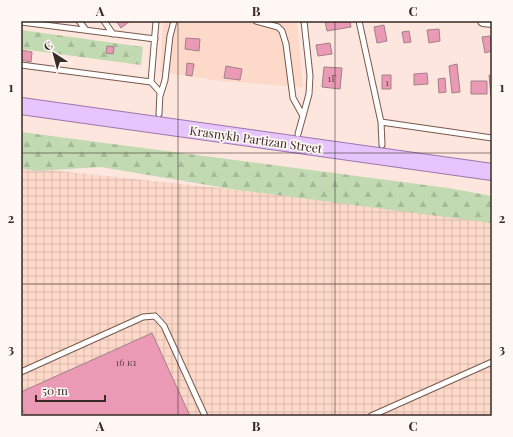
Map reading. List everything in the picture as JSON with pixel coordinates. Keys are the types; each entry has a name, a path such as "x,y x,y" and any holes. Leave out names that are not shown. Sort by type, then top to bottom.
{"main road":[{"name":"Krasnykh Partizan Street","path":"21,95 492,161"},
{"name":"Krasnykh Partizan Street","path":"21,106 492,172"}],"street":[{"path":"483,21 492,22"}],"lane":[{"path":"79,21 86,30"},
{"path":"104,21 113,34"},
{"path":"159,114 160,96 165,80 170,36 174,21"},
{"path":"256,21 278,27 282,31 286,44 293,98 303,116"},
{"path":"298,134 309,94 310,76 304,21"},
{"path":"359,21 381,122 382,145"},
{"path":"22,22 155,39"},
{"path":"151,82 156,22"},
{"path":"21,65 151,82 160,92 160,96"},
{"path":"381,122 492,138"},
{"path":"21,372 143,317 154,316 164,326 205,416"},
{"path":"371,416 492,362"}],"shaded area":[{"path":"163,21 297,21 303,87 221,81 160,72"},
{"path":"21,167 492,217 492,416 21,416"}],"green space":[{"path":"21,30 143,47 141,65 21,49"},
{"path":"21,132 448,188 492,196 492,223 231,189 101,167 35,171 21,168"}],"building":[{"path":"116,21 130,21 121,28"},
{"path":"325,21 350,21 351,27 327,31"},
{"path":"384,25 387,41 377,43 374,27"},
{"path":"439,29 440,41 429,43 427,30"},
{"path":"409,31 411,42 404,43 402,32"},
{"path":"490,36 492,51 485,53 482,37"},
{"path":"186,38 200,39 199,51 185,49"},
{"path":"330,43 332,54 318,56 316,45"},
{"path":"107,46 114,47 113,54 106,53"},
{"path":"21,50 32,52 31,62 21,60"},
{"path":"187,63 194,64 192,76 186,75"},
{"path":"457,64 460,92 452,93 449,66"},
{"path":"226,66 242,69 240,80 224,78"},
{"path":"324,67 342,68 340,89 322,87"},
{"path":"427,73 428,84 414,85 414,74"},
{"path":"382,75 391,75 391,89 382,89"},
{"path":"489,75 492,75 492,97 491,97"},
{"path":"445,78 446,92 439,93 438,79"},
{"path":"471,81 487,81 487,94 471,94"},
{"path":"152,333 190,416 25,416 21,406 21,392"}]}
